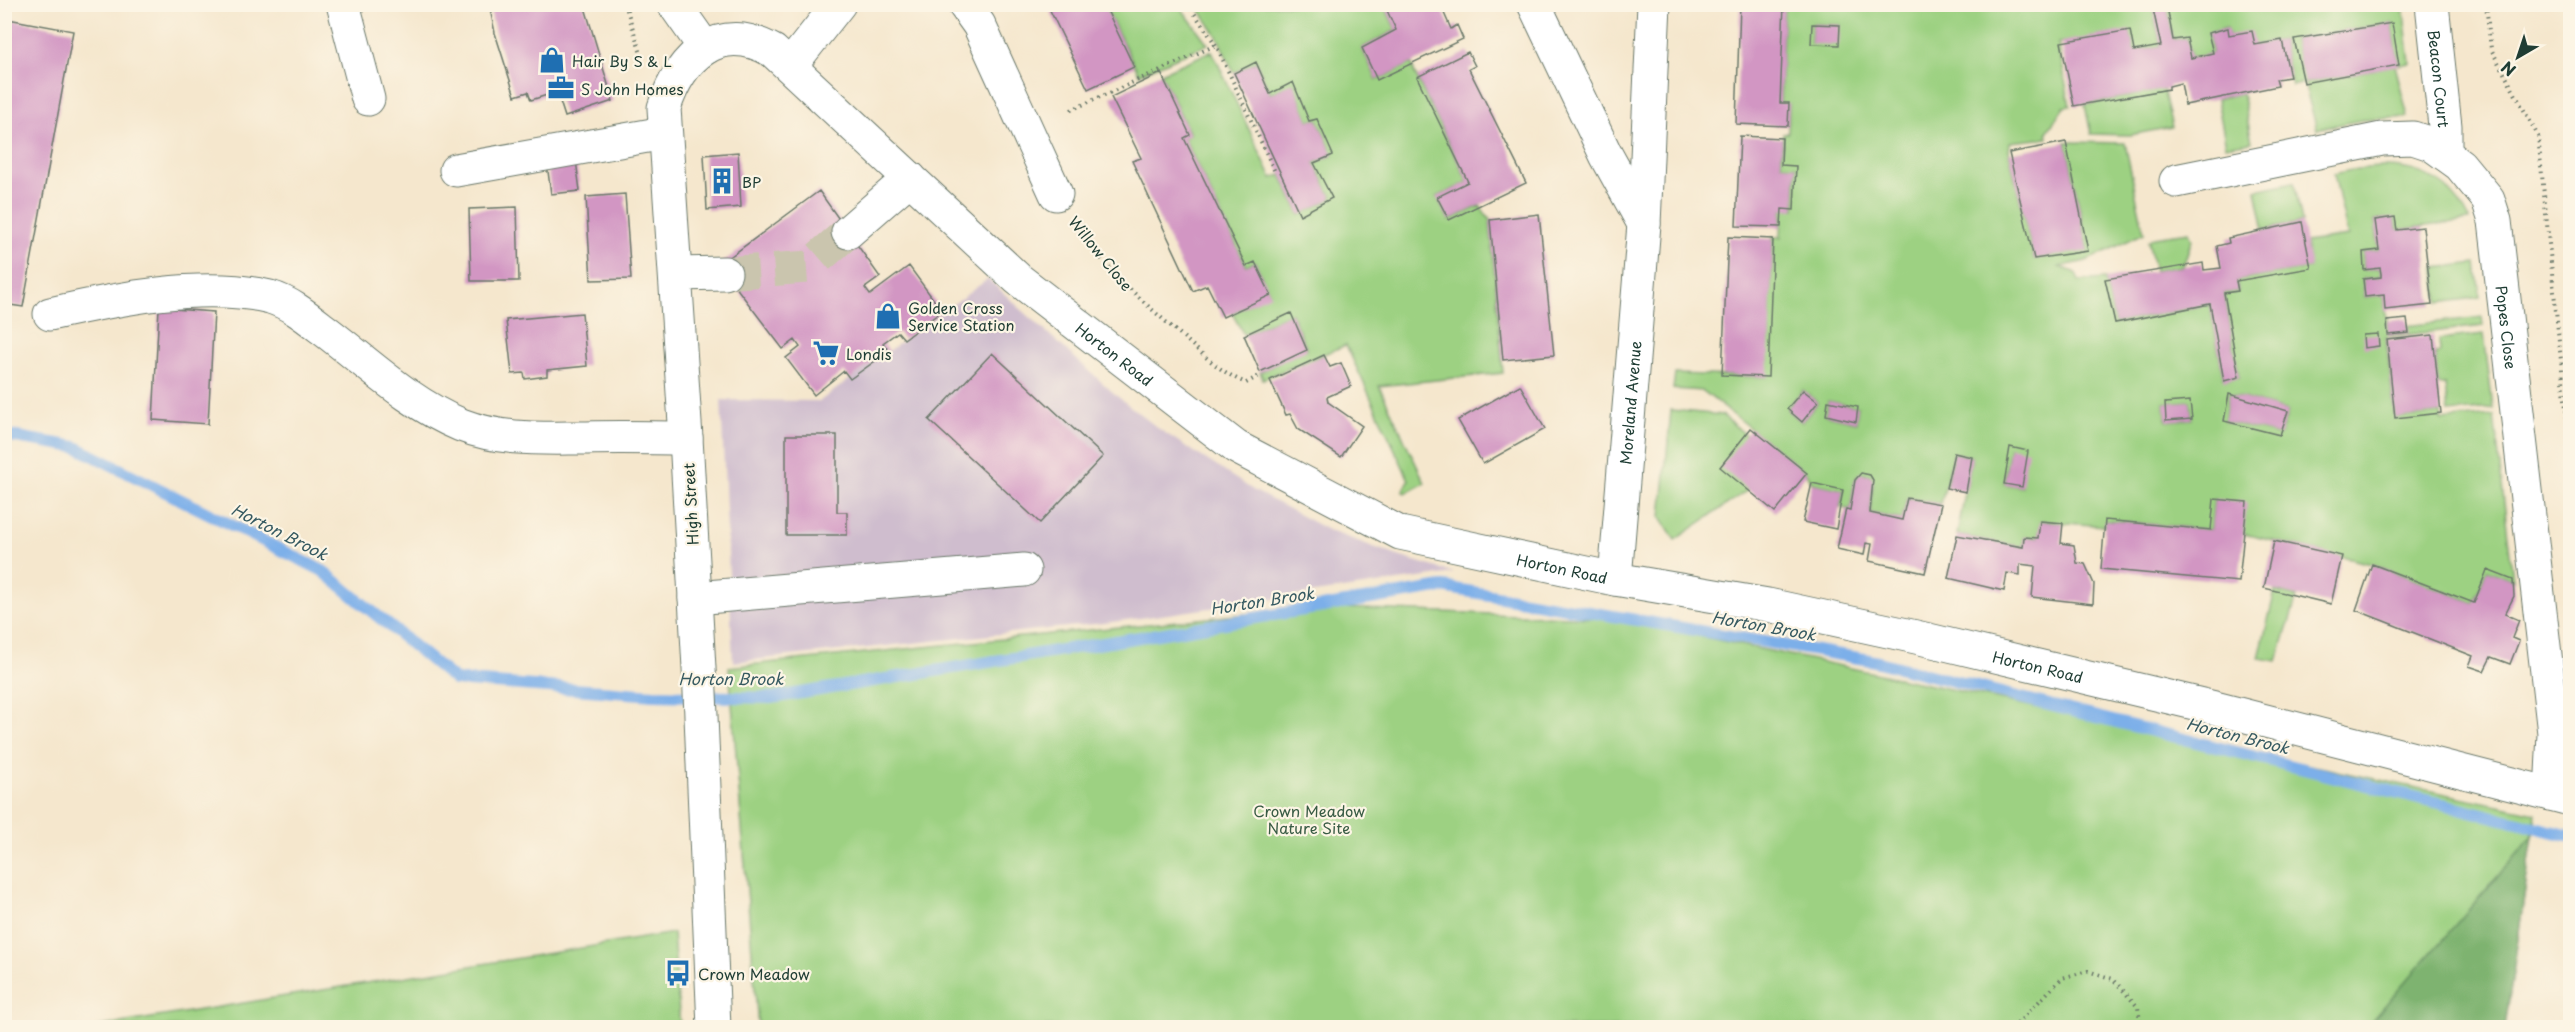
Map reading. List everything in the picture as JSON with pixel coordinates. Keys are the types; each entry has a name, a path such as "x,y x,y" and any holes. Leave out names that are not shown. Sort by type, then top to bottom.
{"street":[{"path":"343,4 368,99"},
{"path":"674,4 705,48"},
{"path":"791,65 838,4"},
{"path":"964,4 979,25 1056,195"},
{"path":"1534,4 1606,155 1644,224"},
{"name":"Moreland Avenue","path":"1615,579 1644,224 1654,4"},
{"name":"Beacon Court","path":"2432,4 2445,126 2445,154"},
{"name":"Horton Road","path":"705,48 729,38 746,39 758,42 791,65 1018,279 1236,447 1400,533 1615,579 1768,606 1916,637 2215,708 2561,797"},
{"name":"High Street","path":"705,48 691,61 670,88 664,108 664,133 676,274 699,668 714,1028"},
{"path":"456,170 664,133"},
{"name":"Popes Close","path":"2176,181 2382,139 2413,138 2431,144 2460,165 2487,199 2495,221 2561,797"},
{"path":"848,232 910,178"},
{"path":"676,274 725,273"},
{"path":"50,314 183,292 220,292 271,297 303,315 376,373 435,412 481,432 544,439 686,438"},
{"path":"695,598 1024,570"}],"path":[{"path":"1188,4 1216,45 1276,174"},
{"path":"2486,4 2491,49 2538,136 2571,448"},
{"path":"1071,110 1216,45"},
{"name":"Willow Close","path":"1056,195 1081,233 1134,295 1210,361 1236,379 1246,383 1261,375"},
{"path":"2013,1028 2062,978 2088,971 2113,979 2138,1008 2141,1028"}],"shaded area":[{"path":"988,279 1117,396 1159,429 1253,490 1330,531 1398,556 1454,573 1105,623 733,662 721,400 820,401"}],"green space":[{"path":"1104,5 1179,5 1208,44 1139,74"},
{"path":"1196,5 1384,5 1396,30 1362,48 1377,80 1412,63 1414,72 1468,182 1437,197 1449,220 1480,206 1490,220 1503,373 1379,386 1425,483 1406,493 1403,492 1409,480 1346,345 1263,379 1260,372 1307,349 1291,313 1244,335 1232,313 1270,294 1255,262 1246,266 1184,138 1190,134 1161,73 1212,51 1272,178 1281,175 1300,215 1332,198 1314,163 1333,155 1317,119 1309,121 1293,83 1270,94 1256,62 1234,73 1217,36"},
{"path":"1784,5 2403,5 2410,63 2399,65 2392,23 2294,39 2305,83 2395,65 2408,117 2362,120 2317,129 2304,83 2292,86 2282,40 2255,45 2229,35 2227,28 2208,33 2213,53 2191,58 2187,38 2173,40 2167,7 2153,9 2161,46 2134,51 2130,31 2058,43 2070,106 2064,107 2047,132 2048,138 2010,142 2009,153 2034,259 2088,250 2066,142 2125,143 2144,233 2086,261 2059,267 2075,272 2079,281 2105,279 2115,323 2210,304 2224,380 2239,377 2224,293 2238,291 2236,281 2310,268 2306,242 2348,236 2334,174 2375,167 2394,167 2412,170 2445,187 2458,201 2470,220 2397,230 2395,218 2375,220 2379,250 2363,252 2364,270 2380,268 2381,277 2363,279 2365,297 2384,295 2388,328 2482,317 2483,326 2386,337 2395,418 2441,413 2442,420 2494,415 2513,580 2487,570 2474,603 2372,564 2244,534 2214,499 2211,530 2106,520 2105,526 2041,521 2038,538 2024,537 2023,547 1957,535 1972,457 1954,453 1941,504 1907,498 1902,520 1870,513 1873,483 1870,475 1864,473 1858,475 1855,480 1850,510 1840,507 1843,490 1812,483 1807,473 1703,391 1673,389 1675,374 1767,377 1773,237 1781,237 1782,209 1795,209 1796,166 1781,165 1783,133 1788,133 1789,104 1780,103","holes":["1812,24 1840,25 1811,43","1803,390 1818,402 1802,422 1787,409","2229,394 2288,411 2280,435 2224,421","1828,401 1858,407 1856,422 1826,415","2190,401 2192,419 2166,421 2165,403","2010,447 2022,487 2004,484"]},
{"path":"2163,89 2172,127 2130,135 2091,134 2085,105"},
{"path":"2242,93 2252,142 2226,146 2217,99"},
{"path":"2294,182 2302,222 2264,230 2256,190"},
{"path":"2189,232 2192,239 2183,266 2155,271 2148,241 2154,237"},
{"path":"2476,263 2480,297 2439,303 2435,268"},
{"path":"2484,334 2493,408 2448,412 2445,385 2438,385 2435,354 2440,353 2439,339"},
{"path":"1671,410 1722,415 1746,435 1748,490 1675,540 1661,517"},
{"path":"2275,591 2297,597 2277,661 2259,658"},
{"name":"Crown Meadow Nature Site","path":"1315,607 1619,619 2536,813 2505,1027 758,1027 729,667"},
{"path":"2533,836 2505,1027 2366,1027"},
{"path":"673,933 680,1027 96,1027"}],"building":[{"path":"489,4 584,4 613,101 565,117 557,92 531,100 528,92 515,96 495,33"},
{"path":"1047,4 1104,4 1134,67 1088,89"},
{"path":"1384,4 1440,4 1451,29 1457,25 1463,39 1377,80 1362,48 1396,30"},
{"path":"1740,4 1784,4 1780,103 1789,103 1788,126 1736,124"},
{"path":"2167,6 2173,40 2187,38 2191,58 2213,53 2208,33 2228,28 2229,35 2252,31 2255,45 2282,40 2290,77 2276,79 2278,86 2185,105 2181,83 2169,86 2169,89 2074,106 2061,42 2130,30 2134,51 2161,46 2153,9"},
{"path":"8,19 73,31 23,307 4,304 4,40"},
{"path":"2392,23 2399,65 2304,83 2294,39"},
{"path":"1812,24 1840,25 1839,45 1811,44"},
{"path":"1468,52 1475,66 1469,69 1526,183 1449,220 1437,197 1468,182 1417,77"},
{"path":"1256,62 1270,94 1293,82 1309,121 1317,119 1333,155 1314,163 1332,198 1300,215 1234,73"},
{"path":"1161,73 1190,135 1184,138 1246,266 1255,262 1271,295 1223,317 1207,285 1193,291 1132,161 1141,158 1111,97"},
{"path":"1740,136 1782,138 1781,165 1796,166 1794,210 1782,209 1781,227 1736,226"},
{"path":"2066,142 2088,251 2034,259 2009,153"},
{"name":"BP","path":"738,152 741,207 707,210 704,155"},
{"path":"576,160 580,191 551,194 547,164"},
{"name":"BP","path":"819,191 880,277 865,288 870,295 909,266 942,311 904,339 898,332 883,343 889,351 850,379 844,371 814,395 786,358 800,347 795,340 783,349 719,265"},
{"path":"625,194 631,279 591,280 586,197"},
{"path":"517,207 519,281 471,281 469,209"},
{"path":"1539,214 1554,355 1503,360 1490,220"},
{"path":"2395,217 2397,230 2423,227 2432,305 2385,310 2384,295 2365,297 2363,279 2381,277 2380,268 2364,270 2363,252 2379,250 2375,220"},
{"path":"2302,222 2311,268 2236,281 2238,291 2224,293 2239,377 2224,381 2210,304 2115,323 2105,279 2203,263 2204,270 2221,268 2217,246 2229,243 2228,238"},
{"path":"1728,237 1773,239 1768,377 1722,375"},
{"path":"159,308 214,312 208,424 153,420"},
{"path":"582,313 587,366 547,370 547,376 525,379 524,373 512,374 506,320"},
{"path":"1291,313 1307,350 1260,372 1244,335"},
{"path":"2407,319 2409,333 2388,335 2387,321"},
{"path":"2378,334 2379,346 2364,348 2363,335"},
{"path":"2433,335 2441,413 2395,418 2387,340"},
{"path":"992,353 1103,456 1040,523 929,420"},
{"path":"1324,355 1330,367 1341,363 1351,386 1327,397 1328,402 1362,426 1341,457 1298,429 1290,414 1286,415 1270,380"},
{"path":"1520,385 1545,429 1483,464 1458,420"},
{"path":"1803,390 1818,402 1802,422 1787,409"},
{"path":"2229,394 2288,411 2280,435 2224,421"},
{"path":"1828,401 1858,407 1856,422 1826,415"},
{"path":"2190,401 2192,419 2166,421 2165,403"},
{"path":"1751,428 1807,473 1775,512 1720,467"},
{"path":"786,435 837,435 837,512 847,512 847,535 786,535"},
{"path":"2010,447 2028,451 2022,487 2004,484"},
{"path":"1954,453 1972,457 1966,492 1946,488"},
{"path":"1861,473 1870,475 1873,480 1870,513 1902,520 1907,498 1941,504 1925,573 1869,561 1872,544 1866,543 1864,555 1837,549 1846,509 1850,510 1855,480"},
{"path":"1812,483 1843,490 1836,529 1803,522"},
{"path":"2214,499 2247,502 2239,582 2101,569 2105,520 2211,530"},
{"path":"2040,521 2063,523 2061,543 2074,545 2077,563 2085,564 2094,584 2093,604 2032,597 2035,566 2020,564 2020,575 2007,573 2004,591 1948,578 1957,535 2023,547 2024,537 2038,538"},
{"path":"2274,541 2342,556 2331,604 2264,588"},
{"path":"2372,564 2474,603 2487,570 2513,580 2514,596 2505,614 2519,620 2512,638 2519,641 2510,664 2491,657 2484,671 2469,666 2473,656 2356,610"}],"waterway":[{"name":"Horton Brook","path":"4,435 76,447 323,571 455,680 654,695 771,698 1443,587 1870,660 2570,836"}],"tunnel":[{"path":"725,273 808,267 848,232"}],"place":[{"name":"Hair By S & L","path":"552,60"},
{"name":"S John Homes","path":"561,88"},
{"name":"BP","path":"722,181"},
{"name":"Golden Cross Service Station","path":"888,316"},
{"name":"Londis","path":"826,353"},
{"name":"Crown Meadow","path":"678,973"}]}
